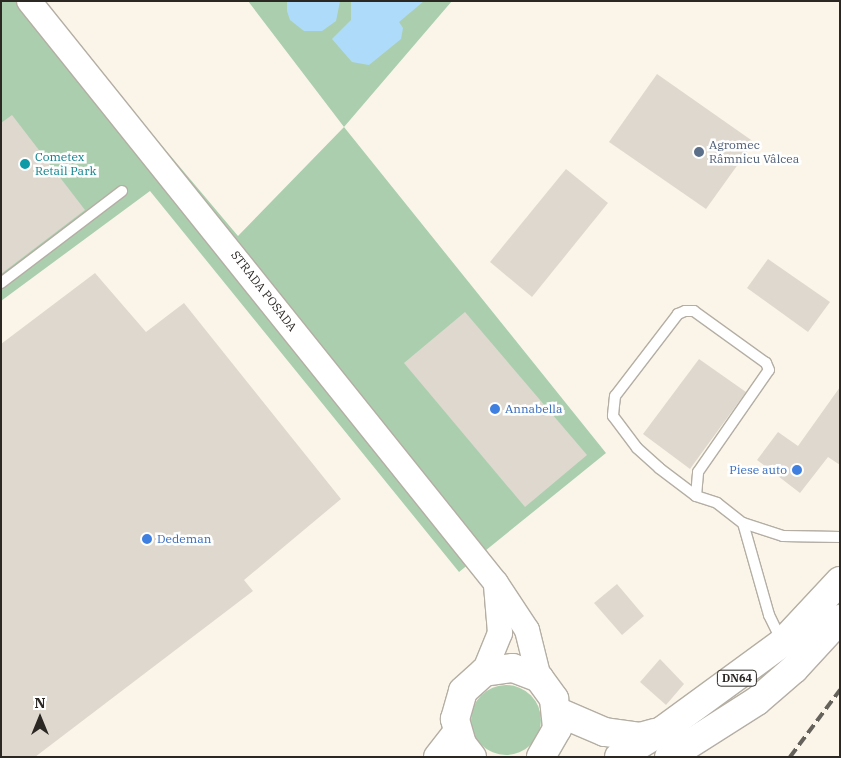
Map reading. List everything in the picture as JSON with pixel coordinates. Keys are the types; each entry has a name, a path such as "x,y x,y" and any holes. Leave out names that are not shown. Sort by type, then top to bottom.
{"main road":[{"name":"DN64","path":"619,757 663,730 782,643 840,581"},
{"name":"DN64","path":"669,757 723,724 794,669 840,619"},
{"path":"472,757 457,733 457,705 463,691 484,672 513,668 539,678 548,688 558,712 558,729 541,757"},
{"path":"558,712 614,734 640,736 663,730"},
{"path":"694,757 723,724"},
{"path":"438,757 457,733"}],"street":[{"name":"STRADA POSADA","path":"29,1 496,583 528,630 539,678"},
{"path":"484,672 500,633 496,583"}],"lane":[{"path":"1,283 122,191"},
{"path":"696,496 698,472 769,370 766,363 694,311 685,311 678,314 615,396 613,416 637,448 696,496 717,503 743,523 783,536 840,537"},
{"path":"743,523 769,615 782,643"}],"green space":[{"path":"1,1 40,1 238,236 344,127 606,453 459,572 150,191 1,301"},
{"path":"248,1 452,1 344,127"},
{"path":"506,685 519,688 531,695 538,707 541,720 538,733 531,745 519,752 506,755 493,752 481,745 474,733 471,720 474,707 481,695 493,688"}],"water":[{"path":"287,1 340,1 336,21 322,31 304,31 290,20 287,11"},
{"path":"351,1 424,1 399,22 403,28 401,39 369,65 352,62 332,39 351,20"}],"building":[{"path":"657,74 754,142 706,209 609,142"},
{"name":"Cometex Retail Park","path":"12,115 85,210 1,274 1,123"},
{"path":"566,169 608,203 532,297 490,262"},
{"path":"768,259 830,302 808,332 747,288"},
{"name":"Dedeman","path":"95,273 146,332 184,303 341,499 244,580 253,591 35,757 1,757 1,344"},
{"name":"Annabella","path":"465,312 587,455 525,507 404,363"},
{"path":"699,359 746,392 690,469 643,434"},
{"path":"840,387 840,465 828,457 800,493 757,460 778,432 798,446"},
{"path":"617,584 644,616 622,635 594,603"},
{"path":"660,659 684,684 666,705 640,682"}],"railway":[{"path":"790,757 840,690"}],"place":[{"name":"Agromec Râmnicu Vâlcea","path":"699,152"},
{"name":"Cometex Retail Park","path":"25,164"},
{"name":"Annabella","path":"495,409"},
{"name":"Piese auto","path":"797,470"},
{"name":"Dedeman","path":"147,539"}]}
